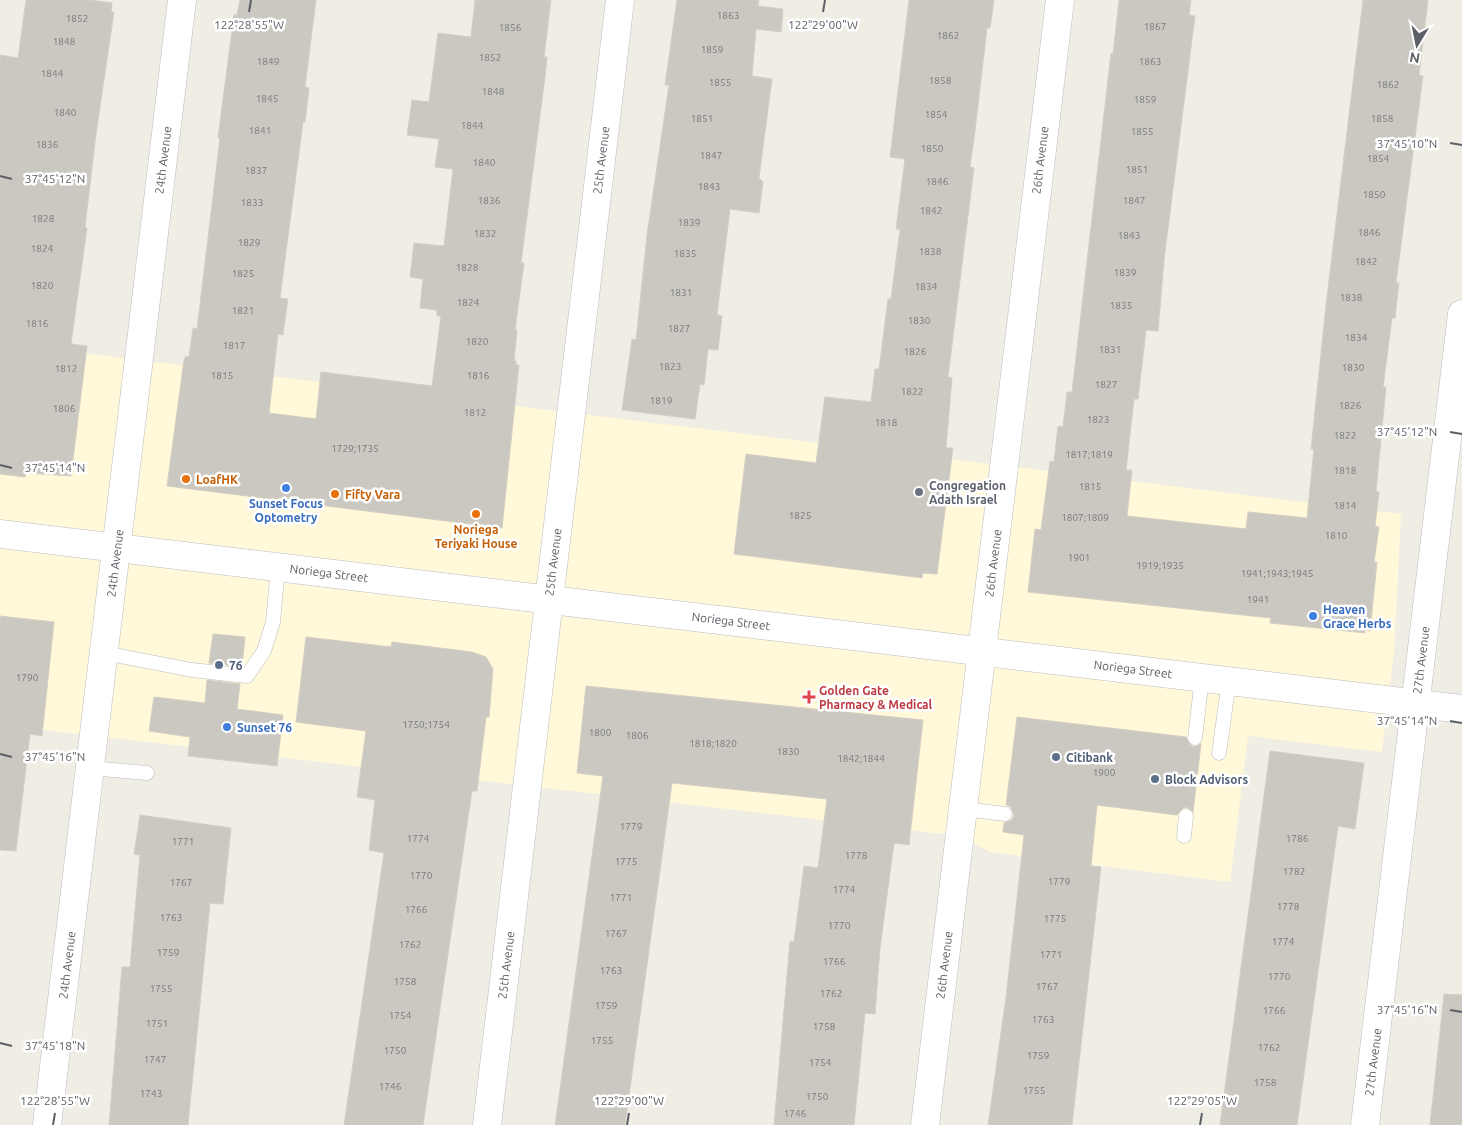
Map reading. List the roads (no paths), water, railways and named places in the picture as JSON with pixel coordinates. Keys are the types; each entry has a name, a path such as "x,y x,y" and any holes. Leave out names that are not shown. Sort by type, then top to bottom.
{"street":[{"name":"24th Avenue","path":"47,1125 182,0"},
{"name":"25th Avenue","path":"487,1125 620,0"},
{"name":"26th Avenue","path":"925,1125 1060,0"},
{"name":"27th Avenue","path":"1365,1125 1462,314"},
{"name":"Noriega Street","path":"0,534 1462,709"}],"lane":[{"path":"104,653 192,670 247,676 264,652 273,622 278,567"},
{"path":"1195,738 1216,679"},
{"path":"1216,679 1219,753"},
{"path":"90,768 148,773"},
{"path":"962,809 1005,814"},
{"path":"1184,836 1186,816"}],"place":[{"name":"LoafHK","path":"186,479"},
{"name":"Sunset Focus Optometry","path":"286,488"},
{"name":"Congregation Adath Israel","path":"919,492"},
{"name":"Fifty Vara","path":"335,494"},
{"name":"Noriega Teriyaki House","path":"476,514"},
{"name":"Heaven Grace Herbs","path":"1313,616"},
{"name":"76","path":"219,665"},
{"name":"Golden Gate Pharmacy & Medical","path":"809,697"},
{"name":"Sunset 76","path":"227,727"},
{"name":"Citibank","path":"1056,757"},
{"name":"Block Advisors","path":"1155,779"}]}
